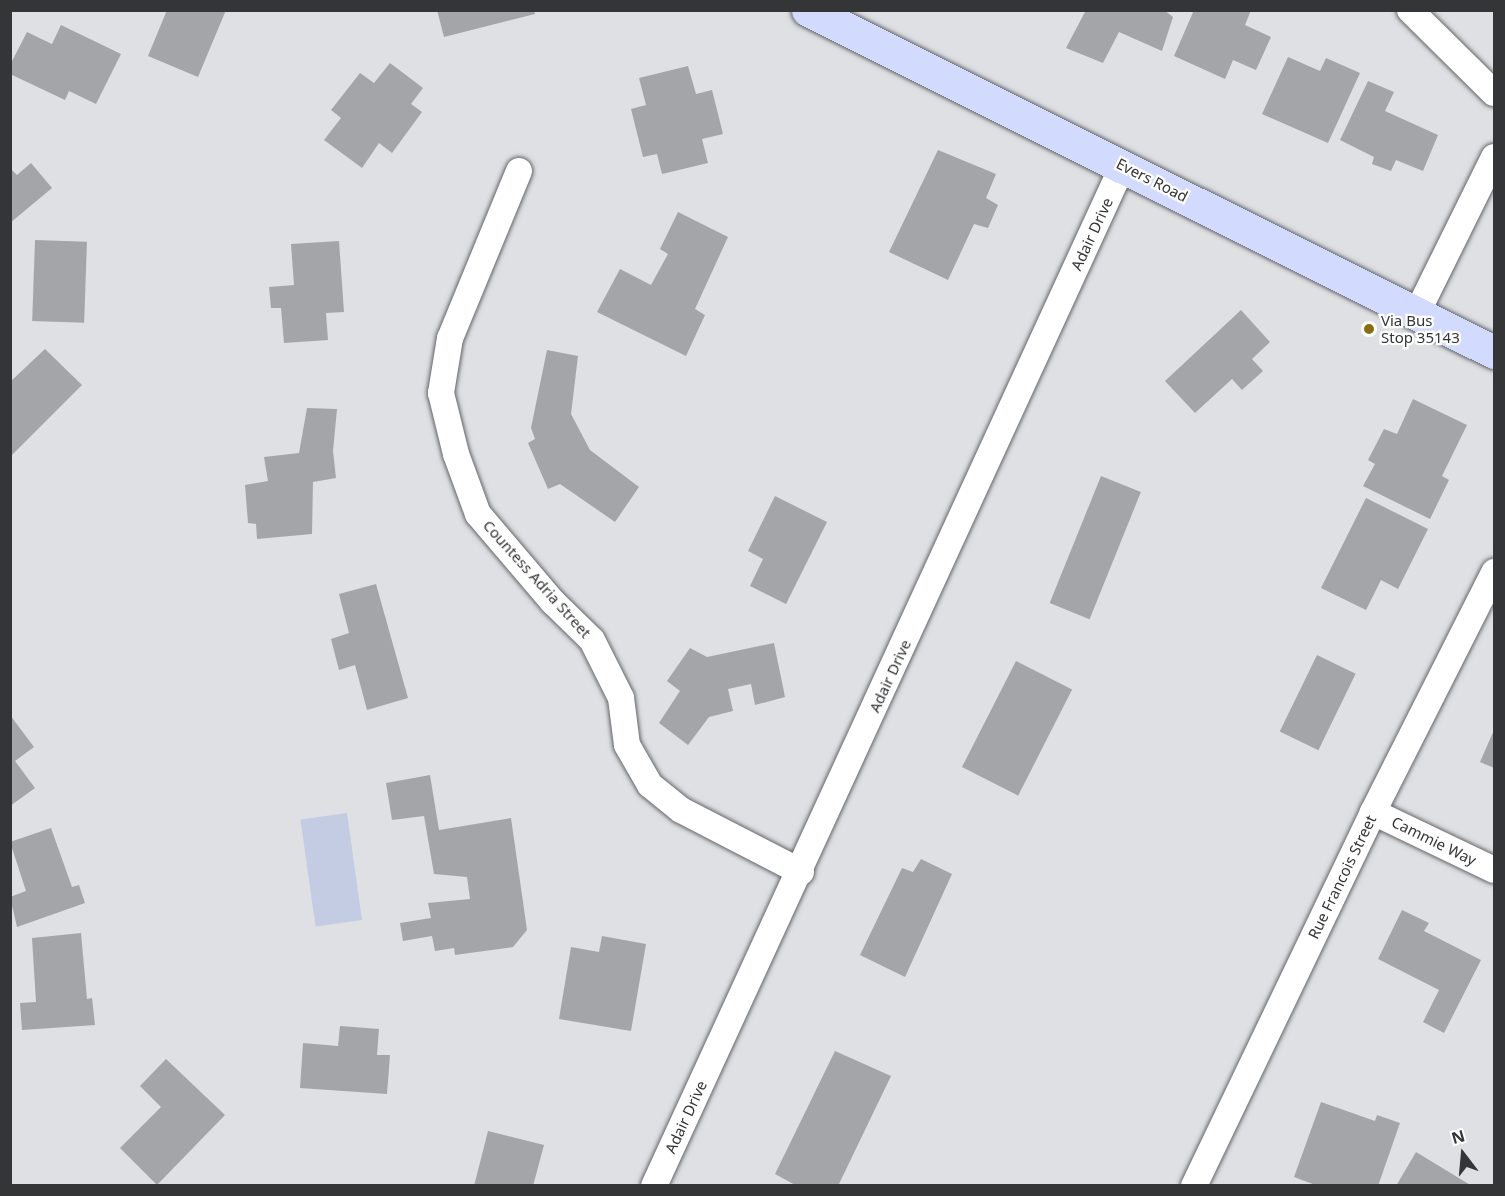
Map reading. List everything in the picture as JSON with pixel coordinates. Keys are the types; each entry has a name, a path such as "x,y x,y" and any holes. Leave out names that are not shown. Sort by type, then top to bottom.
{"main road":[{"name":"Evers Road","path":"808,10 1123,165 1494,352"}],"street":[{"path":"1410,10 1494,93"},
{"path":"1417,313 1494,157"},
{"name":"Adair Drive","path":"654,1185 801,872 1123,165"},
{"name":"Countess Adria Street","path":"519,171 450,338 441,393 456,454 478,513 553,602 592,640 621,698 627,745 650,785 681,810 801,872"},
{"name":"Rue Francois Street","path":"1194,1185 1373,812 1494,572"},
{"name":"Cammie Way","path":"1373,812 1494,870"}],"shaded area":[{"path":"347,813 362,920 315,926 300,820"}],"building":[{"path":"167,10 226,10 198,77 148,56"},
{"path":"437,10 534,10 535,14 444,37"},
{"path":"1086,10 1164,10 1173,17 1162,51 1119,32 1103,63 1066,48"},
{"path":"1194,10 1251,10 1245,25 1271,37 1256,70 1233,60 1225,79 1174,56"},
{"path":"61,25 121,54 96,104 69,91 65,100 10,74 10,65 27,32 52,44"},
{"path":"1288,57 1320,71 1326,58 1360,73 1328,143 1262,114"},
{"path":"390,63 423,88 411,104 422,112 392,153 379,143 362,168 324,140 341,118 331,110 360,73 374,83"},
{"path":"688,66 696,94 712,90 723,134 702,139 708,163 662,174 657,154 643,157 631,109 646,105 639,78"},
{"path":"1368,81 1394,92 1385,111 1438,135 1423,171 1396,160 1391,171 1372,164 1374,157 1340,140"},
{"path":"938,150 996,174 986,198 998,205 988,228 974,224 948,280 889,252"},
{"path":"31,163 52,188 10,223 10,168 17,175"},
{"path":"678,212 728,237 695,309 705,315 686,356 597,312 620,269 651,285 668,254 660,249"},
{"path":"35,240 87,242 84,323 32,321"},
{"path":"339,241 344,312 326,313 328,340 284,343 281,308 271,308 269,287 294,285 291,244"},
{"path":"1241,310 1270,342 1252,359 1263,371 1242,390 1232,379 1195,413 1165,381"},
{"path":"45,349 82,385 10,457 10,382"},
{"path":"547,350 578,356 571,414 590,450 639,487 615,522 560,484 548,489 528,443 535,439 531,428"},
{"path":"1413,399 1467,425 1442,476 1449,480 1430,519 1363,486 1375,464 1368,460 1384,429 1397,434"},
{"path":"307,408 337,409 333,451 336,478 313,482 312,534 257,539 256,524 248,523 245,485 268,481 264,457 299,453"},
{"path":"1101,476 1141,492 1090,619 1050,603"},
{"path":"775,496 827,522 786,604 750,586 763,559 748,551"},
{"path":"1366,498 1428,529 1398,589 1381,580 1366,610 1321,588"},
{"path":"376,584 408,698 367,710 355,665 339,670 331,639 349,633 339,594"},
{"path":"774,643 785,697 755,705 751,684 728,689 733,711 709,717 688,745 659,723 680,691 667,681 690,648 707,657"},
{"path":"1317,655 1356,674 1318,750 1280,731"},
{"path":"1016,661 1072,690 1018,796 962,767"},
{"path":"10,715 34,747 15,761 35,788 10,806"},
{"path":"1494,730 1494,768 1480,762"},
{"path":"430,775 439,830 511,818 527,930 513,947 455,955 454,948 435,951 432,936 403,941 400,923 431,918 428,903 470,899 467,877 434,874 424,816 392,820 386,783"},
{"path":"51,828 72,887 79,885 85,903 17,927 10,897 26,891 10,842"},
{"path":"921,859 952,874 905,977 860,955 902,868 913,872"},
{"path":"1402,910 1429,923 1424,931 1481,960 1444,1033 1423,1022 1439,990 1378,959"},
{"path":"81,933 87,999 92,998 95,1025 22,1030 20,1003 36,1002 32,938"},
{"path":"602,936 646,944 631,1031 559,1019 571,947 599,952"},
{"path":"340,1026 379,1029 377,1055 390,1055 387,1094 300,1088 303,1043 338,1046"},
{"path":"835,1051 891,1076 838,1186 797,1186 775,1174"},
{"path":"166,1059 225,1115 157,1185 120,1148 161,1107 140,1086"},
{"path":"1321,1102 1375,1121 1377,1115 1400,1123 1378,1186 1318,1186 1294,1177"},
{"path":"488,1131 544,1145 533,1186 474,1186"},
{"path":"1416,1152 1472,1186 1396,1186"}],"place":[{"name":"Via Bus Stop 35143","path":"1369,329"}]}
